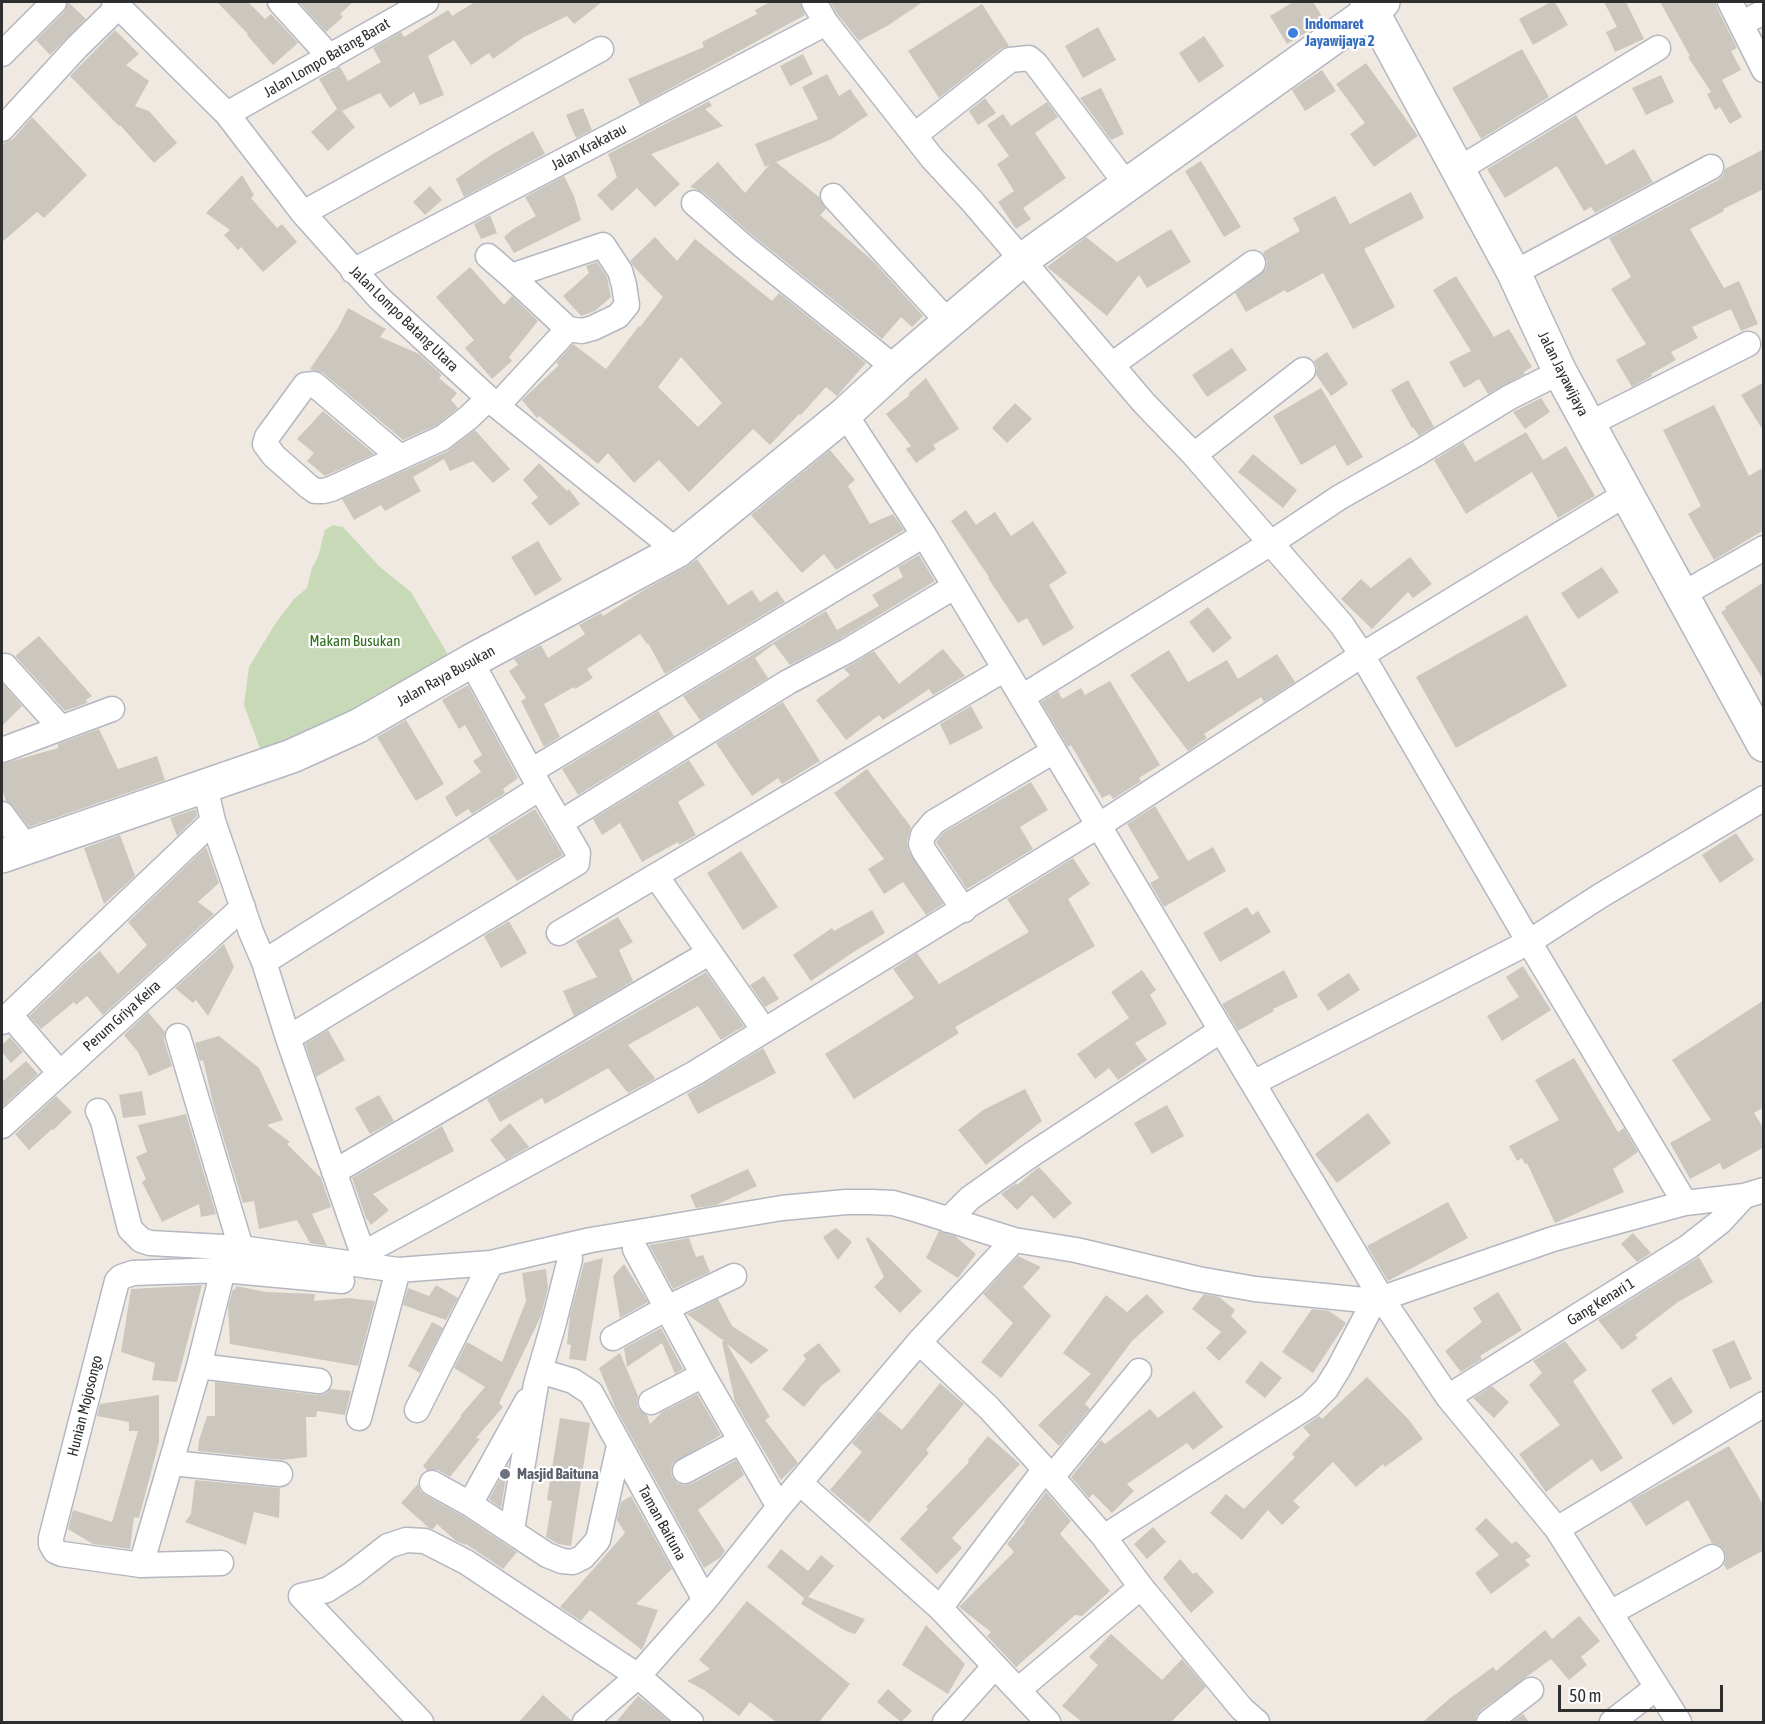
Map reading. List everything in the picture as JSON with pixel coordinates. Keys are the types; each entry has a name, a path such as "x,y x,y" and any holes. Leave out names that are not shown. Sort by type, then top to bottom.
{"street":[{"path":"2,54 54,2"},
{"path":"280,2 330,57"},
{"path":"814,2 826,23 915,135 1144,403 1194,455 1342,625 1362,655 1528,942 1685,1203"},
{"path":"1730,2 1764,70"},
{"path":"2,129 116,4"},
{"name":"Jalan Lompo Batang Utara","path":"116,4 227,114 303,213 379,298 493,403 676,551"},
{"name":"Jalan Jayawijaya","path":"1374,4 1514,273 1560,372 1764,745"},
{"name":"Jalan Raya Busukan","path":"14,852 292,756 358,726 471,661 676,551 845,414 895,368 1022,260 1374,4"},
{"name":"Jalan Lompo Batang Barat","path":"227,114 330,57 411,5"},
{"path":"1742,23 1764,12"},
{"name":"Jalan Krakatau","path":"353,271 826,23"},
{"path":"1459,170 1658,48"},
{"path":"303,213 601,49"},
{"path":"915,135 1010,60 1029,58 1036,63 1127,185"},
{"path":"1514,273 1711,167"},
{"path":"833,196 949,322"},
{"path":"694,203 743,246 895,368"},
{"path":"488,256 568,329 582,331 593,328 618,316 627,305 620,271 603,245 511,276"},
{"path":"1113,364 1253,263"},
{"path":"400,457 314,384 304,386 267,437 266,444 274,456 315,491 331,489 442,438 493,403 568,329"},
{"path":"1589,424 1748,344"},
{"path":"1194,455 1303,370"},
{"path":"1022,697 1271,543 1340,497 1510,397 1560,372"},
{"path":"845,414 924,536 1022,697 1253,1083 1378,1300 1448,1397 1557,1529 1679,1722"},
{"path":"365,1259 694,1073 964,910 1362,655 1626,494"},
{"path":"264,962 535,780 924,536"},
{"path":"1683,594 1764,548"},
{"path":"560,823 788,682 847,651 954,587"},
{"path":"288,1038 577,863 578,853 535,780 471,661"},
{"path":"5,666 60,727"},
{"path":"559,933 1005,669"},
{"path":"5,749 39,704"},
{"path":"5,749 112,709"},
{"path":"964,910 924,851 921,844 922,835 934,822 1054,751"},
{"path":"205,786 213,821 264,962 365,1259"},
{"path":"1253,1083 1528,942 1764,798"},
{"path":"2,814 14,852"},
{"path":"59,1072 6,1018 213,821"},
{"path":"656,876 764,1030"},
{"name":"Perum Griya Keira","path":"2,1126 243,907"},
{"path":"334,1172 709,953"},
{"path":"948,1220 970,1198 1031,1155 1220,1031"},
{"path":"141,1565 230,1255 178,1036"},
{"path":"98,1111 103,1121 130,1229 135,1235 150,1243 230,1255 365,1259 398,1270 491,1263 603,1238 782,1208 846,1202 893,1203 1014,1240 1076,1250 1157,1270 1256,1288 1378,1300 1553,1239 1685,1203 1754,1193"},
{"name":"Gang Kenari 1","path":"1448,1397 1688,1247 1754,1193"},
{"path":"585,1722 638,1676 705,1600 779,1507 919,1342 1014,1240"},
{"path":"635,1249 703,1376 779,1507"},
{"name":"Hunian Mojosongo","path":"220,1563 141,1565 62,1554 56,1551 51,1544 117,1281 133,1273 230,1255 342,1281"},
{"path":"512,1530 538,1378 570,1259"},
{"path":"417,1410 491,1263"},
{"path":"358,1418 398,1270"},
{"path":"613,1338 667,1308 734,1276"},
{"path":"1104,1537 1310,1405 1326,1389 1378,1300"},
{"path":"919,1342 989,1408 1104,1537 1242,1718"},
{"path":"198,1366 319,1381"},
{"path":"940,1608 1049,1473 1139,1371"},
{"path":"651,1402 703,1376"},
{"path":"470,1504 538,1378"},
{"name":"Taman Baituna","path":"538,1378 573,1381 591,1393 705,1600"},
{"path":"1557,1529 1764,1404"},
{"path":"685,1471 741,1441"},
{"path":"432,1483 512,1530 548,1555 562,1561 573,1562 583,1557 598,1540 620,1446"},
{"path":"172,1463 280,1474"},
{"path":"800,1483 940,1608 1048,1722"},
{"path":"421,1722 301,1596 327,1590 388,1546 405,1540 425,1541 466,1562 638,1676 691,1722"},
{"path":"1610,1613 1712,1557"},
{"path":"1018,1690 1141,1587"},
{"path":"945,1722 994,1666"},
{"path":"1612,1722 1656,1688"},
{"path":"1489,1722 1531,1690"}],"green space":[{"name":"Makam Busukan","path":"333,525 343,527 380,567 411,592 450,658 451,665 262,754 244,705 249,667 275,624 294,599 307,588 325,530"}],"building":[{"path":"68,2 86,19 50,55 36,40 64,12"},
{"path":"217,2 248,2 265,19 271,14 298,43 273,65 248,34"},
{"path":"299,2 353,2 340,14 343,17 326,32"},
{"path":"475,2 602,2 574,24 567,16 524,37 493,59 489,53 471,65 454,40 428,56 444,95 420,105 414,92 390,108 380,93 342,111 355,127 328,151 311,132 337,109 319,79 340,67 348,81 381,62 373,48 401,32 404,37 448,10 452,16"},
{"path":"770,2 800,2 805,15 640,105 628,79 704,47 702,42 757,14 755,10"},
{"path":"830,2 923,2 859,41"},
{"name":"Indomaret Jayawijaya 2","path":"1293,2 1313,2 1325,21 1287,44 1270,16"},
{"path":"1555,2 1568,25 1533,45 1519,19"},
{"path":"1604,2 1626,2 1644,39 1615,52 1606,32 1617,27"},
{"path":"1660,2 1716,2 1737,48 1731,51 1741,70 1722,80 1742,117 1730,124 1720,107 1715,110 1707,94 1711,92 1688,57 1690,56"},
{"path":"982,4 1009,46 1001,49 939,98 908,51"},
{"path":"1098,27 1116,60 1083,78 1065,46"},
{"path":"115,30 139,54 126,65 149,81 135,106 149,111 177,143 154,163 120,125 70,76"},
{"path":"1204,36 1224,66 1199,83 1179,53"},
{"path":"1522,49 1549,97 1481,139 1452,88"},
{"path":"803,54 813,74 790,86 780,66"},
{"path":"1366,63 1418,136 1374,167 1350,134 1365,123 1336,84"},
{"path":"1322,70 1336,91 1305,111 1292,90"},
{"path":"827,74 839,96 850,89 868,115 832,139 776,162 819,197 826,209 820,215 873,261 923,316 912,327 901,317 882,339 752,235 703,192 690,187 718,162 745,193 770,164 765,167 755,144 818,119 802,87"},
{"path":"1661,75 1674,102 1646,115 1632,88"},
{"path":"1101,88 1124,134 1111,140 1080,98"},
{"path":"985,98 996,113 978,125 969,111"},
{"path":"709,101 712,106 705,109 723,126 651,154 680,184 655,207 637,188 612,211 597,195 617,177 608,154"},
{"path":"1047,102 1058,117 1035,133 1066,178 1023,208 1031,219 1016,229 998,202 1014,191 997,164 1009,156 987,125 1003,114 1011,126"},
{"path":"583,108 592,130 576,138 566,115"},
{"path":"1576,115 1606,165 1634,149 1653,182 1595,213 1591,207 1584,211 1557,166 1505,198 1487,169"},
{"path":"32,117 87,175 44,218 37,212 2,242 2,144 13,139"},
{"path":"533,131 545,154 464,197 456,179 491,155"},
{"path":"1764,149 1764,189 1723,209 1724,211 1690,229 1724,288 1739,281 1758,324 1741,331 1731,309 1692,327 1698,338 1671,352 1676,360 1632,387 1616,360 1646,344 1611,289 1631,277 1609,238 1718,180 1725,169"},
{"path":"1201,161 1241,227 1224,237 1185,171"},
{"path":"242,175 254,195 251,198 277,228 282,224 297,242 263,272 241,247 238,250 224,235 230,230 206,213"},
{"path":"564,176 574,196 581,220 514,253 504,237 536,216 525,197"},
{"path":"430,186 442,200 425,215 413,202"},
{"path":"1411,192 1424,218 1364,249 1395,307 1353,329 1323,273 1287,293 1285,290 1246,312 1235,293 1266,269 1267,261 1263,252 1300,231 1293,218 1335,196 1350,224"},
{"path":"490,215 497,233 481,239 474,224"},
{"path":"1171,229 1191,262 1147,288 1139,275 1107,316 1047,267 1086,237 1117,262"},
{"path":"655,237 677,261 695,239 772,301 779,293 866,363 837,396 826,387 770,445 753,429 689,492 659,460 634,483 608,453 598,464 539,416 537,418 522,400 559,365 556,363 573,344 606,369 640,327 663,297 630,261","holes":["681,357 722,403 698,427 658,387"]},
{"path":"597,262 607,277 611,297 595,311 581,316 563,296 589,273 586,266"},
{"path":"470,267 504,305 512,296 538,321 509,357 512,361 492,379 465,348 474,340 436,297"},
{"path":"1456,276 1494,337 1509,329 1532,367 1524,372 1525,374 1488,394 1479,379 1464,388 1449,362 1471,351 1433,290"},
{"path":"348,308 386,329 380,337 419,354 442,375 439,378 457,393 451,400 458,408 435,426 403,440 323,373 310,369 338,328"},
{"path":"1232,348 1247,370 1207,397 1192,375"},
{"path":"1327,352 1348,384 1331,396 1316,375 1317,367 1314,361"},
{"path":"926,378 959,429 933,445 936,449 916,463 906,449 911,446 886,414 910,395 908,394"},
{"path":"1408,380 1434,427 1419,436 1412,428 1391,390"},
{"path":"1764,382 1764,432 1741,395"},
{"path":"1321,388 1363,457 1347,466 1335,445 1301,465 1273,416"},
{"path":"1541,398 1550,412 1525,429 1513,412"},
{"path":"1015,403 1032,419 1007,443 992,428"},
{"path":"1714,405 1749,476 1764,467 1764,530 1714,560 1688,514 1701,506 1663,430"},
{"path":"323,411 374,454 325,476 307,461 314,453 297,439"},
{"path":"475,430 510,469 493,483 473,461 450,471 444,459 413,477 421,491 385,511 381,505 354,520 342,499 448,451"},
{"path":"1526,432 1543,460 1566,446 1595,496 1558,518 1532,472 1466,514 1434,460 1463,442 1475,462"},
{"path":"830,450 855,480 848,486 870,524 893,514 904,530 836,570 824,554 802,573 751,515"},
{"path":"1253,454 1297,490 1283,508 1238,472"},
{"path":"539,463 567,491 569,489 580,504 550,526 531,503 538,497 523,480"},
{"path":"966,510 976,525 995,512 1011,536 1033,521 1067,573 1049,585 1074,628 1043,646 1027,618 1018,623 951,521"},
{"path":"538,541 562,580 535,596 511,557"},
{"path":"919,555 935,581 840,639 790,665 774,644 755,658 768,678 700,720 683,696 826,611 837,630 879,606 872,595 903,577 898,567"},
{"path":"1410,557 1432,584 1413,598 1408,592 1372,629 1341,599 1361,579 1371,588"},
{"path":"697,559 728,605 752,590 760,602 777,591 785,602 665,674 648,643 640,634 587,669 593,678 544,704 560,737 544,747 521,701 526,698 509,671 518,665 514,659 541,645 548,658 585,634 579,625 601,613 603,616"},
{"path":"1602,567 1619,592 1578,619 1561,593"},
{"path":"1764,582 1764,681 1721,612 1726,609 1725,607"},
{"path":"1208,607 1232,638 1213,653 1189,622"},
{"path":"1527,615 1567,686 1456,748 1416,677"},
{"path":"39,636 92,696 86,700 87,703 65,711 15,656"},
{"path":"943,649 965,676 933,695 929,689 883,720 879,715 846,740 816,700 850,675 844,669 874,651 899,684"},
{"path":"1169,650 1188,682 1227,660 1238,679 1277,654 1295,682 1264,702 1261,697 1204,734 1207,738 1188,751 1130,675"},
{"path":"1110,681 1160,765 1139,778 1141,781 1113,799 1110,794 1102,798 1071,745 1068,747 1041,702 1058,691 1062,699 1081,688 1085,695"},
{"path":"2,683 22,706 2,726"},
{"path":"468,685 518,778 503,789 505,793 472,814 468,809 456,817 445,797 481,772 473,761 482,755 465,725 459,729 442,700"},
{"path":"783,702 820,761 782,784 778,778 752,796 716,743"},
{"path":"971,706 983,728 950,745 940,724"},
{"path":"658,711 674,736 578,795 562,769"},
{"path":"406,720 444,784 416,801 377,737"},
{"path":"99,729 118,769 157,756 165,780 29,827 13,806 6,801 2,789 2,764 58,748 58,744"},
{"path":"689,760 705,785 678,802 696,835 642,862 620,823 602,835 593,819"},
{"path":"867,769 911,827 907,841 908,850 943,904 926,915 903,882 884,894 868,869 884,859 834,793"},
{"path":"1031,782 1048,810 1020,827 1033,849 967,889 936,842 943,833"},
{"path":"1155,806 1188,861 1213,847 1226,871 1164,907 1150,883 1159,878 1127,824"},
{"path":"196,809 197,816 177,836 170,818"},
{"path":"535,809 563,855 517,881 488,838"},
{"path":"1736,833 1754,860 1720,883 1702,855"},
{"path":"120,835 135,876 104,904 84,848"},
{"path":"206,847 219,883 198,902 214,914 103,1015 87,996 76,1005 74,1002 41,1029 29,1016 100,951 118,974 147,945 128,922"},
{"path":"741,851 778,907 743,930 707,873"},
{"path":"1073,858 1090,884 1068,899 1095,946 955,1027 959,1033 854,1099 825,1054 914,998 893,969 917,953 939,984 1029,932 1007,899"},
{"path":"1247,907 1252,915 1258,911 1271,932 1220,962 1203,933"},
{"path":"872,910 885,933 811,981 793,955 832,928 834,931"},
{"path":"618,917 633,942 619,950 633,981 574,1016 563,991 597,977 576,941"},
{"path":"509,921 527,953 501,968 484,936"},
{"path":"224,944 234,967 208,1016 196,1000 193,1003 175,988"},
{"path":"1523,966 1551,1010 1502,1041 1487,1016 1519,997 1506,977"},
{"path":"1142,970 1156,990 1150,995 1167,1024 1135,1043 1147,1060 1118,1080 1109,1068 1095,1079 1077,1054 1129,1018 1111,992"},
{"path":"1284,970 1298,997 1273,1009 1274,1011 1238,1031 1222,1004"},
{"path":"706,972 744,1026 721,1040 698,1006 628,1045 655,1078 653,1080 628,1093 608,1068 545,1104 542,1098 500,1122 487,1099"},
{"path":"1349,973 1360,990 1328,1011 1317,994"},
{"path":"764,976 779,999 765,1007 750,985"},
{"path":"1764,1000 1764,1107 1754,1113 1764,1129 1764,1147 1723,1170 1720,1163 1690,1179 1670,1143 1711,1120 1672,1060"},
{"path":"148,1012 165,1032 164,1040 172,1066 149,1076 138,1052 124,1035"},
{"path":"328,1030 345,1060 316,1077 305,1044"},
{"path":"219,1036 259,1068 283,1120 267,1125 290,1142 287,1144 321,1178 331,1207 312,1214 327,1246 310,1243 297,1220 259,1229 254,1201 243,1203 214,1107 203,1060 200,1061 195,1043"},
{"path":"10,1037 23,1052 11,1063 2,1052 2,1045"},
{"path":"763,1048 776,1073 698,1114 687,1094"},
{"path":"1574,1058 1618,1132 1624,1128 1638,1152 1613,1169 1624,1192 1555,1223 1527,1163 1525,1164 1522,1158 1517,1161 1509,1146 1559,1120 1535,1080"},
{"path":"26,1061 38,1074 2,1107 2,1082"},
{"path":"1025,1089 1042,1121 986,1165 958,1130 983,1110"},
{"path":"142,1091 146,1115 123,1118 119,1095"},
{"path":"379,1095 394,1121 370,1134 355,1108"},
{"path":"56,1096 72,1112 29,1150 15,1134"},
{"path":"1167,1105 1184,1136 1152,1154 1134,1123"},
{"path":"1368,1113 1391,1143 1337,1183 1315,1154"},
{"path":"186,1114 216,1214 201,1217 199,1204 162,1222 142,1182 146,1179 136,1157 147,1152 138,1125"},
{"path":"510,1123 529,1147 506,1160 490,1140"},
{"path":"442,1126 454,1151 373,1194 389,1210 371,1225 366,1218 352,1178"},
{"path":"1039,1167 1072,1203 1054,1219 1032,1195 1017,1210 1001,1194 1016,1183 1017,1185"},
{"path":"748,1169 757,1186 716,1205 696,1208 690,1195"},
{"path":"1448,1202 1468,1238 1388,1281 1367,1246"},
{"path":"836,1228 852,1242 838,1260 823,1237"},
{"path":"939,1231 955,1236 976,1254 958,1278 926,1258"},
{"path":"1633,1233 1651,1253 1637,1262 1621,1244"},
{"path":"868,1237 922,1291 900,1313 874,1287 884,1277 866,1239"},
{"path":"689,1238 696,1257 703,1255 710,1272 673,1289 649,1245"},
{"path":"1018,1256 1041,1267 1023,1287 1051,1316 1001,1378 981,1362 1013,1323 983,1294"},
{"path":"1699,1257 1713,1282 1678,1302 1635,1335 1638,1338 1622,1350 1598,1320"},
{"path":"603,1258 586,1361 569,1359 571,1345 567,1344 570,1315 584,1263"},
{"path":"624,1264 648,1302 620,1318 613,1276"},
{"path":"546,1269 548,1287 541,1316 499,1403 503,1407 476,1438 480,1439 450,1477 438,1470 427,1470 423,1466 485,1387 454,1368 467,1342 502,1362 526,1301 522,1273"},
{"path":"202,1285 177,1382 152,1380 155,1363 121,1352 131,1289"},
{"path":"436,1285 458,1298 446,1320 403,1305 408,1288 429,1296"},
{"path":"236,1286 266,1292 315,1294 314,1301 348,1298 375,1301 358,1366 230,1344 228,1307"},
{"path":"1498,1292 1522,1330 1480,1356 1482,1359 1461,1372 1445,1351 1482,1322 1473,1308"},
{"path":"1147,1294 1164,1312 1132,1341 1085,1404 1090,1409 1059,1446 1038,1425 1091,1374 1063,1353 1106,1295 1127,1312"},
{"path":"1204,1294 1219,1297 1235,1310 1231,1316 1247,1332 1219,1361 1206,1348 1221,1332 1192,1309"},
{"path":"718,1299 732,1326 769,1350 751,1364 727,1344 770,1417 765,1420 798,1463 781,1480 735,1402 722,1342 724,1341 687,1314"},
{"path":"1312,1309 1329,1311 1346,1323 1313,1373 1282,1352"},
{"path":"432,1322 443,1328 420,1373 408,1366"},
{"path":"661,1328 683,1369 675,1374 662,1343 627,1367 624,1348"},
{"path":"1734,1340 1752,1379 1730,1389 1712,1350"},
{"path":"1565,1341 1587,1370 1573,1381 1623,1458 1601,1472 1592,1459 1546,1492 1519,1454 1560,1425 1529,1385 1542,1373 1533,1361"},
{"path":"819,1343 841,1371 822,1385 804,1407 782,1389 806,1359 803,1355"},
{"path":"620,1353 638,1396 638,1408 647,1415 650,1424 662,1412 697,1394 721,1435 673,1463 672,1477 677,1483 691,1484 736,1460 744,1475 698,1510 725,1551 721,1557 704,1568 616,1409 599,1368"},
{"path":"1261,1361 1282,1378 1265,1398 1245,1382"},
{"path":"1367,1377 1409,1420 1423,1439 1385,1467 1383,1464 1356,1487 1333,1462 1293,1501 1300,1507 1282,1525 1268,1510 1242,1540 1210,1513 1226,1494 1244,1509 1295,1457 1292,1454 1310,1435 1303,1427 1319,1416 1322,1419"},
{"path":"1671,1377 1693,1412 1673,1425 1651,1390"},
{"path":"215,1382 317,1395 325,1394 330,1389 351,1391 345,1415 317,1411 316,1417 306,1417 307,1457 282,1460 198,1451 207,1416 215,1416"},
{"path":"940,1383 964,1404 926,1450 929,1453 869,1523 830,1490 862,1452 852,1443 879,1411 902,1430"},
{"path":"1492,1386 1509,1402 1494,1418 1473,1398"},
{"path":"1194,1391 1223,1427 1193,1450 1187,1443 1127,1484 1134,1491 1112,1513 1093,1494 1089,1498 1071,1477 1101,1440 1105,1444 1150,1409 1158,1418"},
{"path":"159,1395 159,1442 139,1518 134,1517 130,1549 93,1544 68,1529 73,1510 112,1522 138,1431 129,1431 129,1422 97,1416 100,1404"},
{"path":"560,1418 590,1423 571,1546 558,1544 546,1537 552,1501 547,1500"},
{"path":"988,1436 1020,1464 952,1538 962,1548 937,1574 900,1539 928,1509 926,1507 969,1462 968,1460"},
{"path":"1729,1446 1764,1506 1764,1550 1727,1570 1724,1565 1726,1557 1724,1550 1712,1543 1688,1500 1646,1526 1630,1501"},
{"path":"508,1464 501,1508 489,1499"},
{"path":"195,1480 280,1488 279,1518 254,1512 246,1545 185,1522 191,1514"},
{"path":"418,1484 420,1491 425,1495 463,1516 517,1552 503,1569 466,1544 456,1541 437,1524 433,1529 429,1528 401,1503"},
{"path":"1046,1492 1071,1521 1060,1534 1110,1591 1082,1616 1075,1615 1016,1667 987,1636 991,1632 959,1607 1014,1552 1007,1544"},
{"path":"631,1496 672,1569 636,1604 658,1610 642,1650 590,1610 581,1621 560,1607 625,1533 617,1520 621,1502"},
{"path":"1486,1518 1512,1544 1516,1541 1531,1556 1525,1560 1530,1565 1491,1594 1475,1573 1499,1555 1475,1529"},
{"path":"1153,1527 1166,1542 1147,1559 1134,1544"},
{"path":"781,1549 808,1571 821,1555 834,1566 808,1597 865,1619 855,1634 801,1604 804,1598 767,1567"},
{"path":"1180,1559 1193,1574 1196,1572 1214,1592 1191,1613 1163,1578"},
{"path":"747,1601 850,1684 819,1722 776,1722 750,1702 739,1716 704,1690 687,1681 710,1669 699,1660"},
{"path":"1579,1616 1600,1641 1581,1657 1587,1665 1569,1680 1551,1659 1480,1711 1475,1722 1423,1722 1449,1699 1493,1667 1496,1671 1545,1630 1552,1639"},
{"path":"926,1625 965,1664 948,1694 902,1665"},
{"path":"1111,1634 1162,1680 1182,1659 1206,1687 1171,1722 1082,1722 1062,1706 1098,1665 1089,1657"},
{"path":"888,1689 912,1711 901,1722 877,1702"},
{"path":"543,1695 571,1720 571,1722 519,1722"},
{"path":"638,1696 650,1705 670,1722 616,1722"},
{"path":"1523,1714 1529,1722 1512,1722"}],"place":[{"name":"Indomaret Jayawijaya 2","path":"1293,33"},
{"name":"Masjid Baituna","path":"505,1474"}]}
